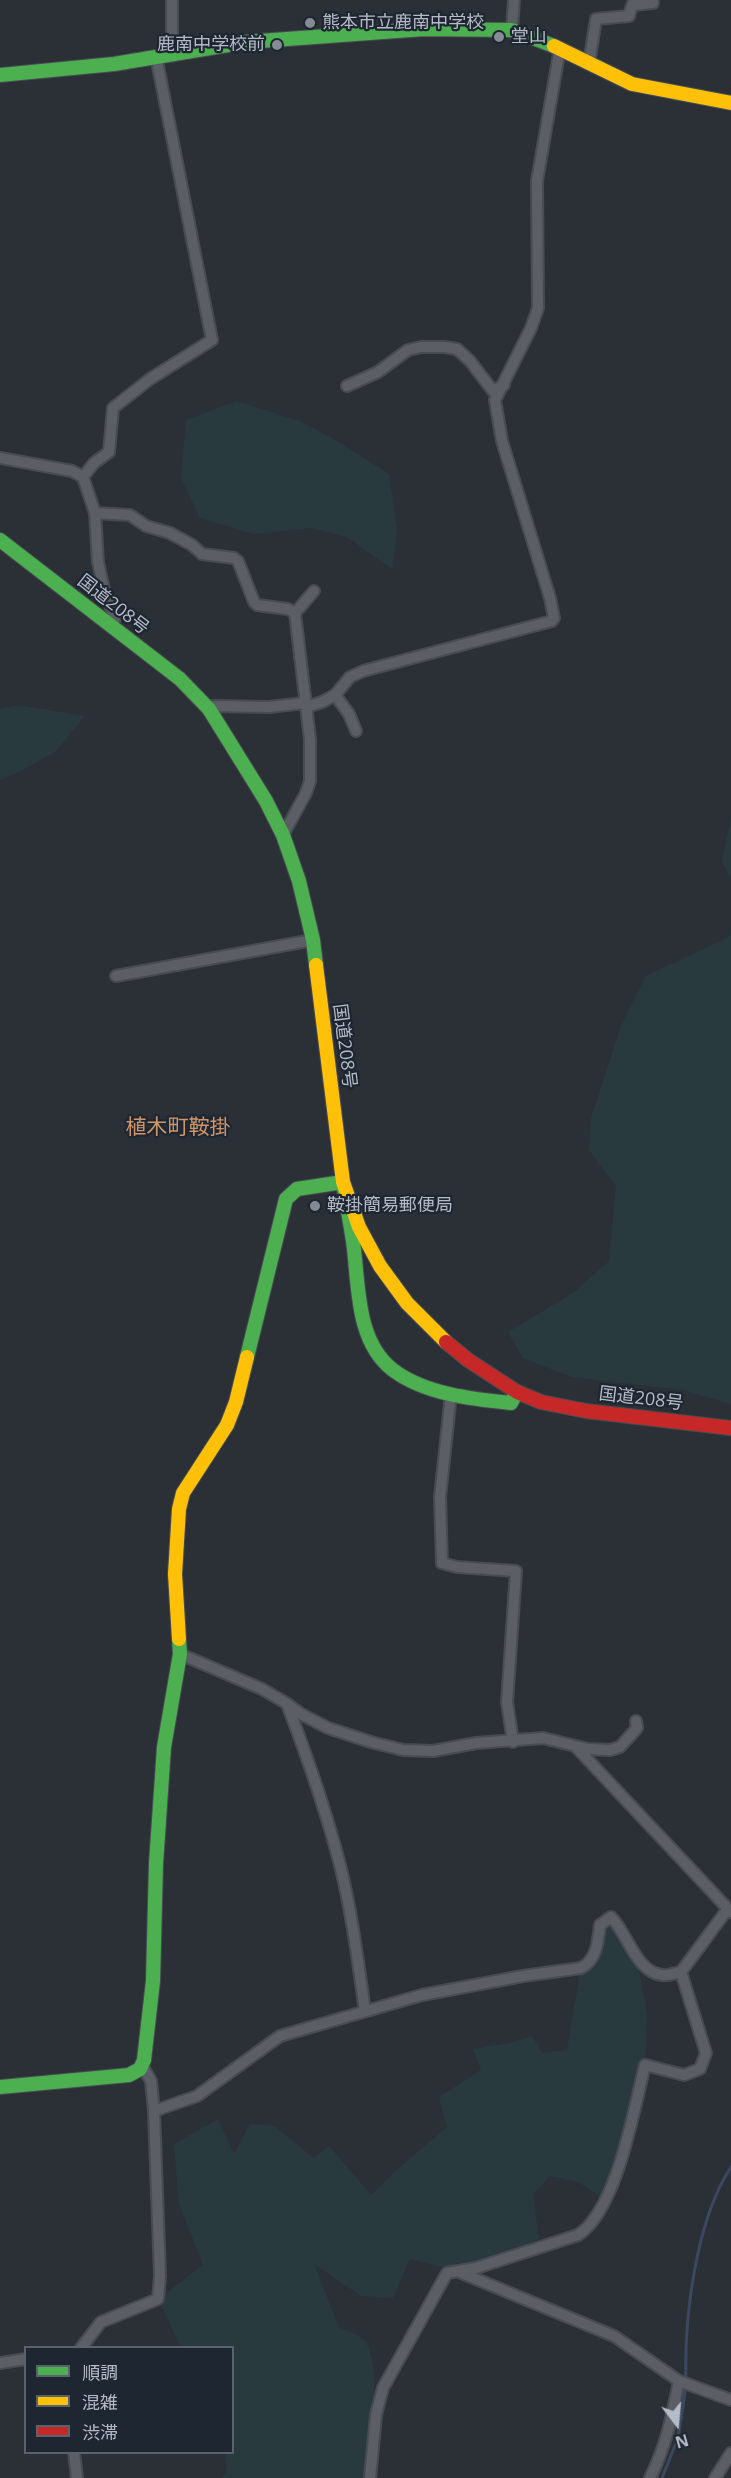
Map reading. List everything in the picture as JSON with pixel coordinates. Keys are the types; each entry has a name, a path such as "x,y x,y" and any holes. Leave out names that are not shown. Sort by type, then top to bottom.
{"main road":[{"path":"0,75 114,64 246,42 336,34 485,28 512,30 560,48 615,77 647,89 731,103"},
{"name":"国道208号","path":"0,540 180,679 208,709 227,735 266,801 283,835 299,881 313,940 343,1182 364,1236 380,1266 406,1303 442,1339 468,1360 517,1392 541,1402 586,1411 731,1428"},
{"path":"0,2087 58,2083 98,2076 129,2075 140,2069 153,1980 155,1882 164,1747 180,1654 175,1574 179,1509 183,1493 227,1425 236,1402 286,1198 297,1189 343,1182 358,1292 368,1333 380,1358 395,1370 422,1385 474,1400 512,1403 517,1392"}],"street":[{"path":"172,0 172,53"},
{"path":"512,30 514,0"},
{"path":"589,64 597,19 629,16 632,5 653,3 652,0"},
{"path":"208,709 213,706 306,705 335,695 350,677 363,671 552,621 554,618 550,597 497,420 495,400 504,385 538,308 537,181 560,48"},
{"path":"83,477 94,463 109,452 113,408 150,379 212,340 156,56"},
{"path":"347,386 378,372 408,350 421,347 457,349 470,361 493,391 504,385"},
{"path":"0,458 72,471 83,477 94,513 98,562 104,590 115,618 112,628"},
{"path":"94,513 130,515 146,526 170,533 192,545 202,554 234,558 238,561 257,605 288,609 295,613"},
{"path":"283,835 310,781 310,739 295,613 314,591"},
{"path":"335,695 349,714 356,731"},
{"path":"116,976 313,940"},
{"path":"451,1394 440,1497 440,1553 442,1563 458,1567 516,1571 507,1702 513,1742"},
{"path":"180,1654 262,1689 328,1728 404,1750 433,1751 476,1743 543,1738 588,1749 610,1750 621,1747 637,1728 636,1721"},
{"path":"286,1703 303,1746 340,1865 365,2011"},
{"path":"154,2111 197,2096 280,2036 422,1995 523,1976 581,1968 589,1964 597,1949 600,1925 611,1917 620,1926 646,1969 663,1975 681,1972 729,1911 574,1745"},
{"path":"370,2478 376,2415 383,2388 447,2273 497,2261 578,2235 587,2229 602,2205 620,2165 645,2066 684,2075 700,2069 705,2061 706,2053 681,1972"},
{"path":"83,2346 101,2322 158,2300 160,2276 154,2111 151,2081 141,2065"},
{"path":"456,2271 614,2336 679,2381 731,2400"},
{"path":"0,2363 24,2359"},
{"path":"650,2478 660,2459 670,2429 679,2381"},
{"path":"716,2478 731,2452"},
{"path":"74,2454 77,2478"}],"shaded area":[{"path":"237,401 299,421 332,438 389,474 397,529 392,569 347,537 312,528 253,534 200,518 181,478 186,420"},
{"path":"18,705 85,716 56,751 0,780 0,709"},
{"path":"731,817 731,878 722,862"},
{"path":"731,930 731,1404 683,1390 571,1377 523,1358 508,1332 573,1293 609,1261 616,1186 589,1150 591,1118 621,1026 646,976 729,937"},
{"path":"606,1921 637,1957 647,2015 645,2065 602,2197 578,2182 550,2176 533,2194 539,2239 456,2271 410,2259 393,2298 361,2296 314,2264 339,2327 362,2338 370,2351 373,2367 374,2406 367,2478 222,2478 227,2471 225,2454 234,2454 234,2346 181,2346 158,2299 203,2265 179,2204 174,2144 218,2119 234,2154 250,2124 274,2126 314,2158 329,2146 371,2195 447,2127 439,2097 481,2070 473,2049 510,2043 532,2036 542,2053 567,2050 581,1968"}],"waterway":[{"path":"686,2380 690,2299 701,2241 719,2189 731,2167"},
{"path":"662,2478 678,2438 686,2386"}],"traffic: fast":[{"path":"0,75 114,64 246,42 424,29 512,30 554,46"},
{"path":"0,540 180,679 209,709 266,801 283,835 299,881 313,940 316,965"},
{"path":"247,1357 286,1199 297,1189 343,1182 361,1310 365,1328 381,1358 393,1370 419,1385 449,1394 511,1403 517,1392"},
{"path":"0,2087 129,2075 140,2069 144,2060 153,1981 156,1864 164,1747 180,1654 179,1639"}],"traffic: slow":[{"path":"554,46 632,84 731,103"},
{"path":"316,965 343,1182 359,1227 380,1266 407,1303 446,1342"},
{"path":"179,1639 175,1574 179,1509 183,1493 227,1425 236,1402 247,1357"}],"traffic: jam":[{"path":"446,1342 468,1360 517,1392 541,1402 586,1411 731,1428"}],"place":[{"name":"熊本市立鹿南中学校","path":"310,23"},
{"name":"堂山","path":"499,37"},
{"name":"鹿南中学校前","path":"277,45"},
{"name":"鞍掛簡易郵便局","path":"315,1206"}],"district":[{"name":"植木町鞍掛","path":"178,1128"}]}
